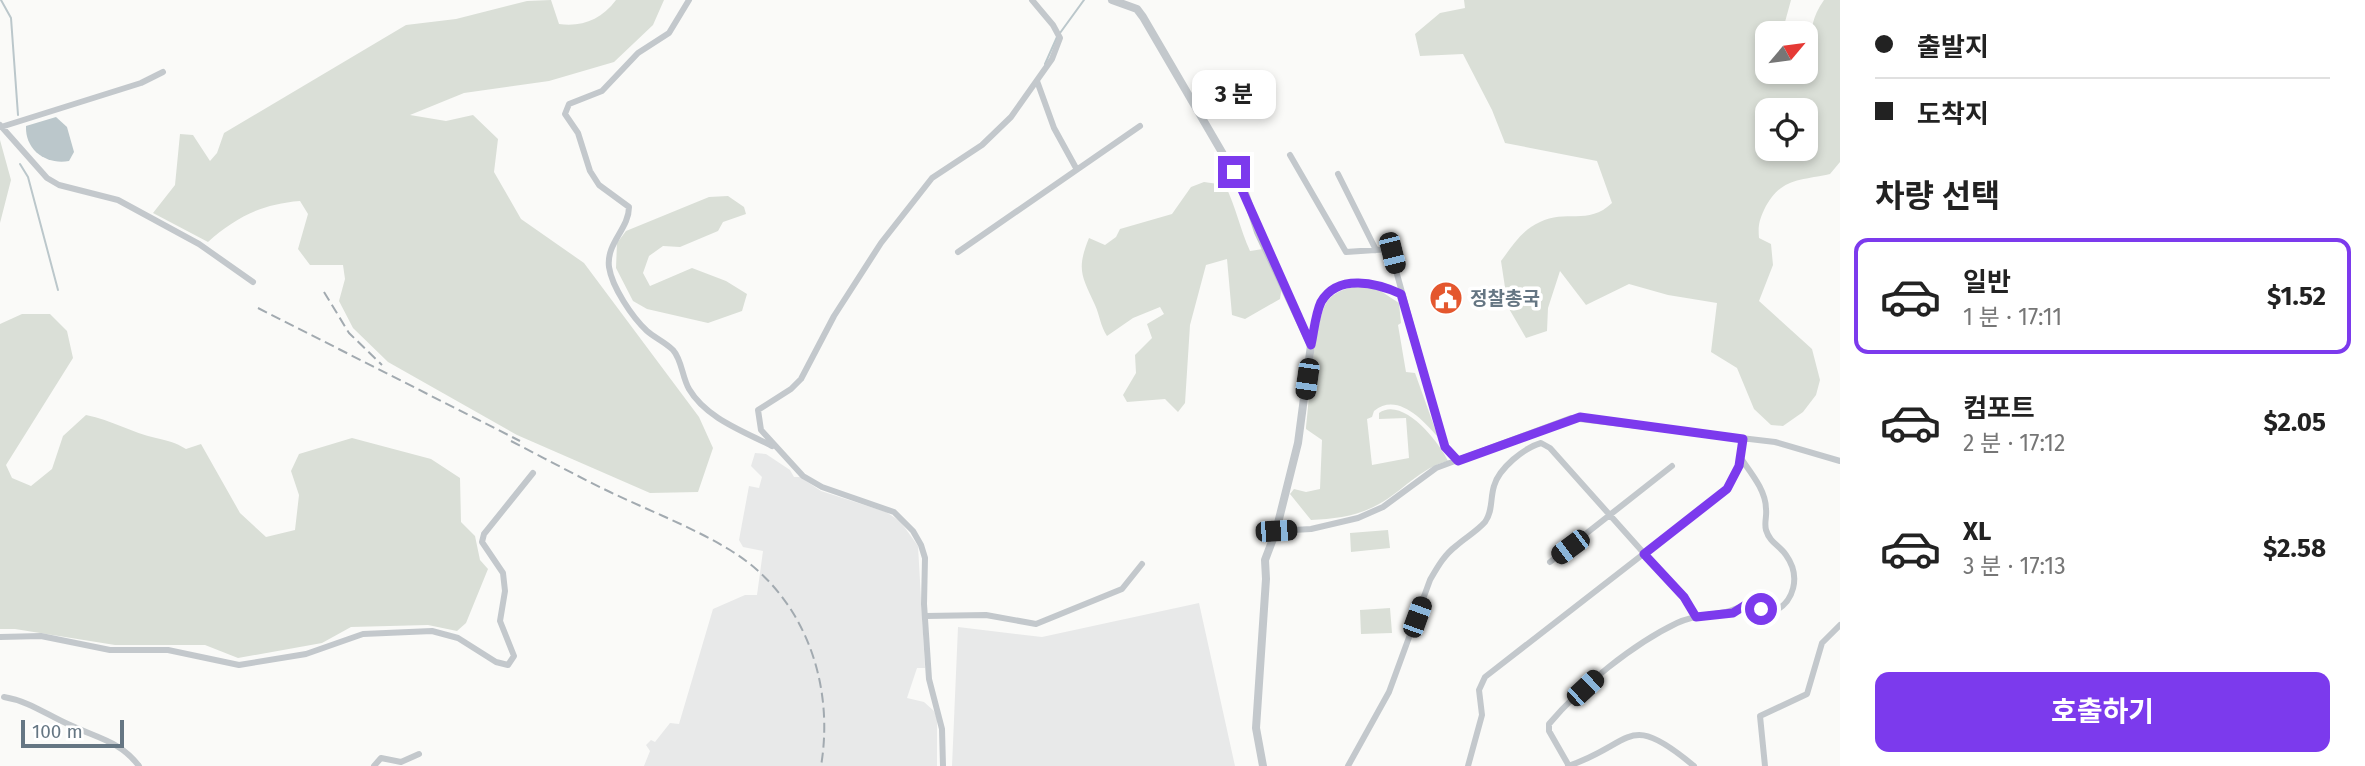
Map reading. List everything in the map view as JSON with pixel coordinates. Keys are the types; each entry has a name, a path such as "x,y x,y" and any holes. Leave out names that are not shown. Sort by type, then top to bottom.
{"street":[{"path":"689,0 669,33 638,53 602,91 569,104 565,114 578,133 590,171 598,185 629,207 611,249 608,263 610,274 628,305 648,331 676,353 684,378 697,400 725,423 776,449"},
{"path":"943,766 942,729 929,679 925,558 921,545 904,520 881,506 821,487 803,476 761,430 758,411 801,379 855,281 925,186 993,136 1037,81 1058,49 1058,35 1032,0"},
{"path":"1112,0 1137,9 1143,17 1234,172 1311,345"},
{"path":"163,72 141,83 1,126 47,178 59,184 118,200 199,244 253,282"},
{"path":"1037,81 1054,128 1076,168"},
{"path":"958,252 1140,126"},
{"path":"1290,155 1346,252 1390,249 1445,447 1458,461"},
{"path":"1338,174 1376,250"},
{"path":"1263,766 1256,728 1265,559 1276,531 1298,443 1311,345 1322,301 1340,287 1370,283 1401,294"},
{"path":"1276,531 1311,529 1358,518 1383,507 1436,468 1580,417 1775,442 1840,461"},
{"path":"1468,766 1482,715 1479,690 1485,677 1727,489 1739,466 1743,439"},
{"path":"1348,766 1389,692 1430,580 1455,546 1485,522 1490,513 1495,484 1519,456 1541,443 1550,448 1609,517 1684,597 1696,617"},
{"path":"1693,766 1668,745 1650,735 1631,735 1569,766 1549,731 1549,724 1601,674 1679,622 1696,617 1733,613 1750,602 1771,613 1787,601 1794,589 1794,574 1786,555 1771,543 1766,532 1764,499 1740,457"},
{"path":"1550,562 1672,466"},
{"path":"0,637 41,636 110,650 168,650 231,665 306,654 363,634 432,631 458,638 496,662 508,665 514,656 499,621 505,581 482,542 484,534 533,473"},
{"path":"926,616 986,615 1036,624 1122,589 1142,564"},
{"path":"1765,766 1760,716 1807,694 1822,643 1840,625"},
{"path":"4,697 28,703 67,724 102,736 120,746 139,766"},
{"path":"374,766 381,758 401,762 419,754"}],"shaded area":[{"path":"551,0 559,24 567,25 590,21 604,13 616,0 664,0 653,25 614,62 549,81 464,93 410,115 446,121 473,115 498,139 494,172 521,219 584,263 699,417 713,448 698,492 650,493 517,435 388,362 353,328 339,301 345,279 343,265 310,265 298,249 308,214 300,201 274,205 250,213 208,242 153,213 175,185 180,134 193,135 210,161 217,153 224,133 406,25 456,19 527,1"},
{"path":"1464,0 1791,0 1785,21 1755,21 1755,84 1818,84 1818,21 1814,19 1824,0 1840,0 1840,162 1830,174 1783,186 1764,210 1759,227 1759,238 1771,244 1773,265 1759,301 1812,349 1820,380 1816,395 1803,412 1783,426 1771,425 1754,409 1737,368 1711,352 1717,303 1668,295 1629,284 1586,305 1560,271 1548,308 1547,331 1526,338 1508,307 1501,261 1518,238 1534,225 1549,218 1594,214 1612,203 1597,161 1505,143 1492,110 1463,54 1420,56 1415,34 1440,13 1465,8"},
{"path":"56,117 67,127 74,152 69,161 45,158 29,143 26,126"},
{"path":"0,140 11,180 0,223"},
{"path":"1204,182 1225,185 1250,251 1263,249 1282,286 1280,299 1245,319 1232,315 1227,259 1206,265 1190,325 1185,403 1178,412 1165,399 1127,402 1123,395 1136,373 1135,355 1152,338 1147,324 1164,314 1160,307 1133,318 1107,336 1082,273 1085,249 1089,238 1105,245 1116,237 1120,229 1172,214 1191,187"},
{"path":"728,196 744,207 746,214 723,222 718,231 680,247 663,246 649,256 643,273 650,286 692,268 726,281 747,294 742,311 708,323 647,309 633,301 616,268 617,243 626,231 709,197"},
{"path":"1364,286 1379,290 1399,303 1401,323 1398,325 1406,372 1415,373 1438,437 1409,410 1400,406 1383,406 1367,419 1372,465 1409,458 1406,418 1379,419 1379,413 1388,409 1399,411 1419,424 1437,443 1448,461 1420,474 1388,499 1371,508 1346,516 1311,520 1290,494 1294,489 1306,492 1320,489 1322,440 1306,429 1320,322 1329,299 1345,289"},
{"path":"22,314 50,314 67,331 73,358 6,465 12,478 31,486 52,469 63,436 86,415 186,449 201,444 240,513 266,537 295,530 299,495 291,471 299,454 352,438 431,459 460,478 461,522 475,536 480,560 488,569 466,623 457,631 428,625 351,627 322,643 238,658 205,645 115,645 0,629 0,324"},
{"path":"755,453 766,454 790,470 794,477 800,477 821,491 886,512 900,521 918,546 925,668 917,668 907,698 924,702 934,711 937,719 937,766 644,766 650,751 646,745 651,740 655,742 670,723 679,724 713,609 745,595 757,595 763,551 743,547 739,540 749,486 759,488 762,477 751,466"},
{"path":"1388,530 1390,548 1351,552 1350,533"},
{"path":"1199,603 1235,766 952,766 958,627 1042,637"},
{"path":"1390,608 1392,633 1361,634 1360,610"}],"waterway":[{"path":"1,0 11,18 18,115"},
{"path":"1060,33 1084,0"},
{"path":"1045,64 1057,37"},
{"path":"20,164 28,177 58,290"}],"railway":[{"path":"324,292 349,333 382,365"},
{"path":"258,308 520,441"},
{"path":"511,441 716,542 756,569 777,591 795,616 809,644 818,673 823,704 821,766"}],"place":[{"name":"정찰총국","path":"1446,298"}],"route":[{"path":"1234,172 1244,190 1258,232 1311,345 1322,301 1340,287 1359,282 1370,283 1401,294 1445,447 1449,455 1458,461 1571,418 1580,417 1743,439 1739,466 1727,489 1644,554 1684,597 1696,617 1733,613 1750,602 1761,609"}]}
